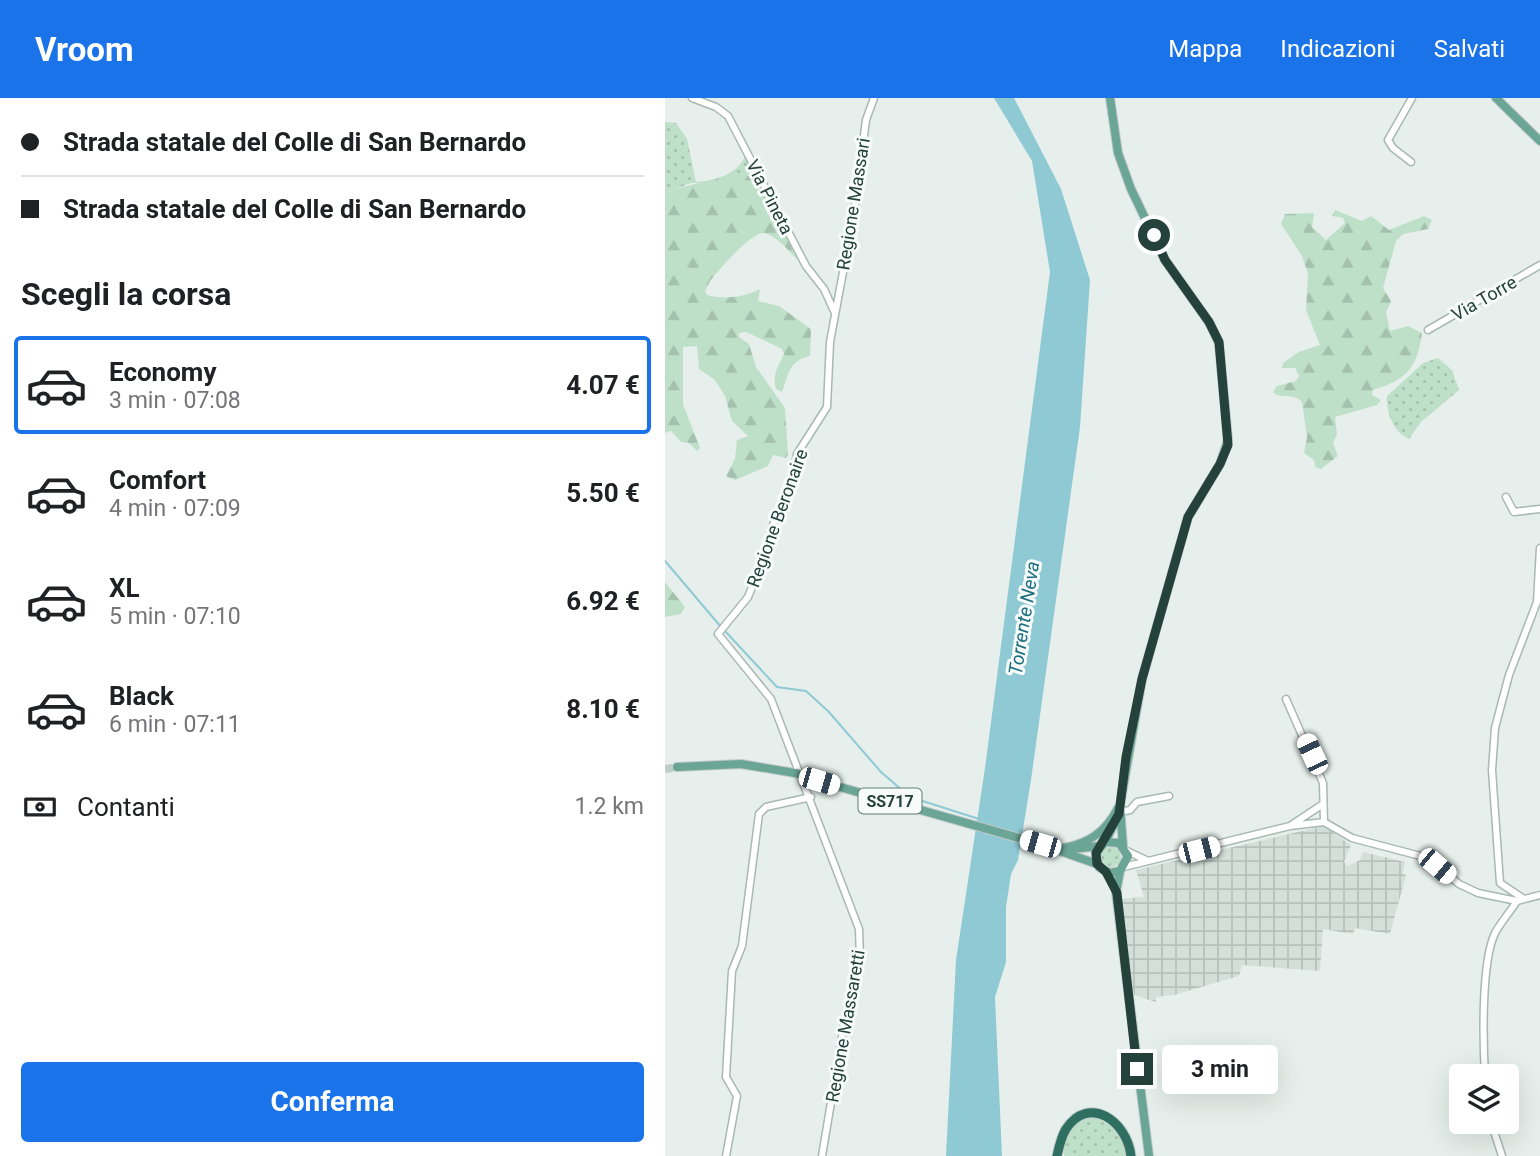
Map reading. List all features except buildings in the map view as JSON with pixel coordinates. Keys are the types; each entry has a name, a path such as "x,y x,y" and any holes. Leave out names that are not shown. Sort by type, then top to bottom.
{"highway":[{"path":"1059,1156 1065,1131 1076,1119 1086,1115 1103,1115 1113,1119 1124,1130 1131,1156"}],"main road":[{"path":"1110,98 1118,153 1131,189 1165,260 1209,322 1219,342 1228,440 1220,464 1194,503 1183,533 1142,679 1120,811 1125,848 1117,893 1149,1156"},
{"path":"1496,98 1540,141"},
{"name":"SS717","path":"677,767 741,764 795,773 1040,844 1081,850 1102,844"},
{"path":"1117,893 1106,872 1097,864 1096,853 1120,811"},
{"path":"1060,848 1093,839 1120,811"},
{"path":"1102,844 1115,841 1125,848"},
{"name":"SS717","path":"1060,848 1097,864"},
{"path":"1106,872 1122,869"}],"street":[{"name":"Via Pineta","path":"692,98 716,107 728,117 806,266 824,289 835,311"},
{"name":"Regione Massari","path":"835,311 854,213 866,120 874,98"},
{"path":"1411,162 1393,148 1388,140 1412,98"},
{"name":"Via Torre","path":"1428,330 1540,265"},
{"name":"Regione Beronaire","path":"721,631 748,597 764,559 774,522 791,489 797,454 825,413 828,352 835,311"},
{"path":"1506,497 1514,512 1540,509"},
{"path":"1526,900 1500,883 1492,770 1496,720 1537,602 1540,548"},
{"name":"Regione Massaretti","path":"721,631 771,699 857,916 860,959 845,1019 822,1156"},
{"path":"1286,699 1323,783 1326,795 1323,804 1324,822"},
{"path":"1120,811 1130,810 1137,802 1168,796"},
{"path":"726,1156 737,1096 726,1077 732,971 742,946 759,814 765,807 811,797"},
{"path":"1290,826 1323,804"},
{"path":"1122,869 1290,826 1324,822 1358,840 1428,858 1468,889 1502,900 1526,900 1540,895"},
{"path":"1125,848 1139,859 1153,862"},
{"path":"1485,1064 1485,1010 1490,948 1495,934 1517,901"},
{"path":"1495,1134 1501,1156"}],"shaded area":[{"path":"1323,826 1351,845 1344,862 1348,866 1360,860 1363,852 1405,862 1403,874 1406,875 1390,934 1355,928 1353,934 1323,929 1320,971 1242,965 1239,976 1174,995 1156,997 1156,1002 1134,995 1121,899 1144,897 1136,870"}],"green space":[{"path":"665,122 676,123 687,139 696,182 726,175 738,167 745,156 757,179 740,173 706,183 691,183 665,193"},
{"path":"740,173 757,179 798,261 774,237 759,234 727,261 705,291 707,295 714,297 727,297 741,296 760,289 758,301 779,306 811,329 810,356 793,366 782,392 776,389 775,379 784,354 782,349 746,332 739,333 739,337 749,344 756,367 785,408 788,454 786,458 773,455 768,466 735,480 726,476 735,459 737,440 748,436 732,421 725,396 715,380 699,369 697,346 683,347 683,404 700,448 697,451 689,443 681,442 671,431 665,433 665,193"},
{"path":"1335,210 1362,221 1371,216 1389,230 1424,216 1432,220 1428,229 1403,234 1396,241 1383,288 1391,301 1386,312 1390,331 1408,326 1422,333 1417,356 1402,377 1373,390 1372,395 1381,400 1377,405 1335,417 1337,434 1333,443 1338,456 1321,469 1315,467 1314,460 1304,453 1307,437 1302,402 1295,397 1279,396 1273,392 1277,386 1296,381 1299,376 1295,368 1282,368 1283,363 1299,352 1320,345 1306,310 1308,273 1302,256 1281,224 1285,214 1314,213 1312,227 1326,240 1345,223 1343,218 1332,216"},
{"path":"1438,358 1452,370 1459,390 1421,422 1409,439 1399,432 1392,421 1387,396 1423,363"},
{"path":"665,582 685,607 681,614 665,617"},
{"path":"1111,847 1118,850 1121,857 1118,864 1111,867 1104,864 1101,857 1104,850"},
{"path":"1094,1117 1120,1130 1127,1156 1064,1156 1065,1142 1070,1130 1080,1122"}],"water":[{"name":"Torrente Neva","path":"994,98 1014,98 1061,189 1090,280 1080,427 1031,780 1018,860 1011,874 1006,907 1006,962 995,997 1002,1156 946,1156 956,960 985,768 1050,272 1032,161"}],"waterway":[{"path":"665,561 721,627"},
{"path":"725,631 777,687 806,691 828,711 881,772 910,797 979,819"}],"tunnel":[{"path":"665,769 677,767"}],"route":[{"path":"1137,1069 1117,893 1095,858 1119,814 1126,757 1142,679 1188,517 1220,464 1228,445 1219,342 1209,322 1165,260 1154,235"}]}
